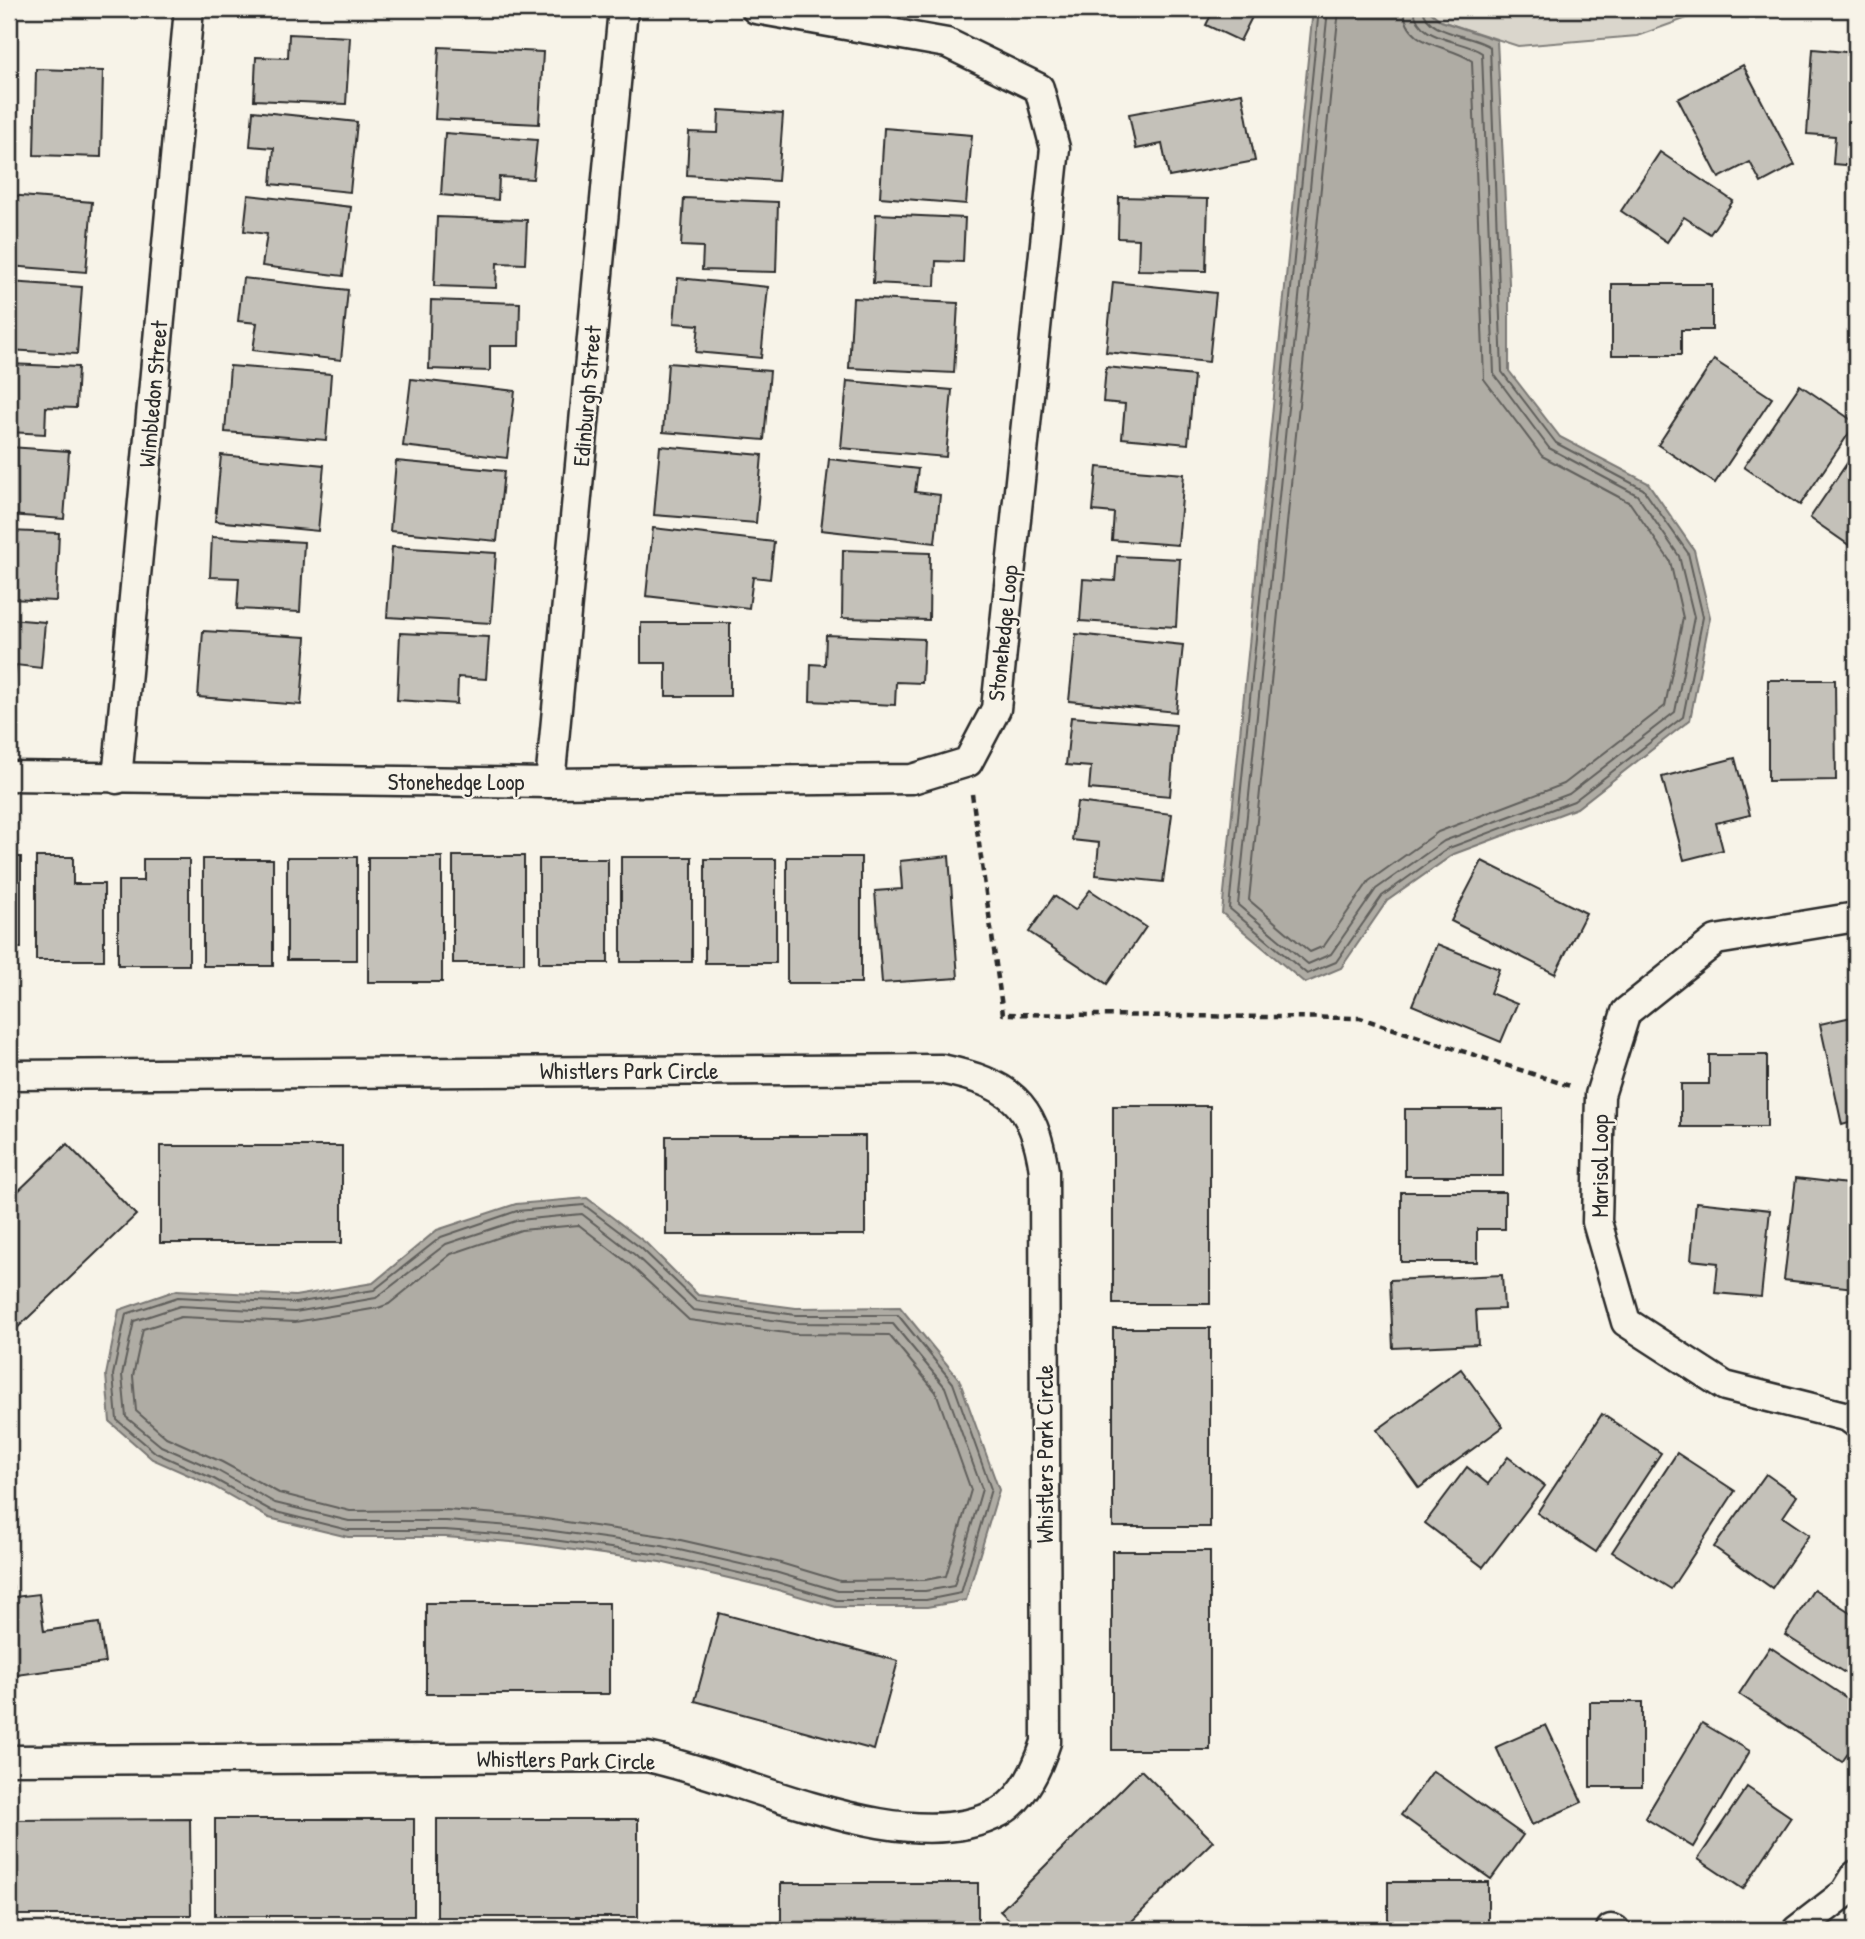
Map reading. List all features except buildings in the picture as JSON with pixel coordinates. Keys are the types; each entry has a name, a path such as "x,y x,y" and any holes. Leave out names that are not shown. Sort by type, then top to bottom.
{"street":[{"name":"Wimbledon Street","path":"117,779 189,9"},
{"name":"Edinburgh Street","path":"550,783 623,9"},
{"name":"Stonehedge Loop","path":"9,776 550,783 912,779 968,762 996,709 1002,654 1055,148 1039,88 947,43 756,9"},
{"name":"Marisol Loop","path":"1856,917 1716,940 1626,1012 1600,1095 1597,1222 1626,1322 1724,1386 1848,1417 1856,1423"},
{"name":"Whistlers Park Circle","path":"9,1075 941,1069 999,1086 1020,1104 1032,1125 1041,1146 1044,1171 1046,1742 1038,1768 1002,1811 974,1822 942,1827 846,1818 681,1764 647,1757 9,1760"},
{"path":"1797,1930 1845,1893 1856,1875"}],"path":[{"path":"968,762 1003,1014 1360,1018 1600,1095"}],"shaded area":[{"path":"1427,9 1712,9 1637,36 1518,46 1441,21"}],"water":[{"path":"1313,9 1427,9 1441,21 1497,40 1509,283 1509,371 1560,437 1648,483 1694,550 1710,617 1690,720 1577,808 1454,854 1387,901 1341,968 1305,983 1222,913"},
{"path":"587,1198 646,1243 698,1295 796,1308 900,1307 959,1379 999,1490 966,1600 927,1607 836,1607 771,1588 660,1562 523,1543 445,1537 348,1537 269,1518 211,1485 152,1459 110,1422 106,1375 119,1310 177,1290 295,1296 373,1283 437,1230 516,1204"}]}
